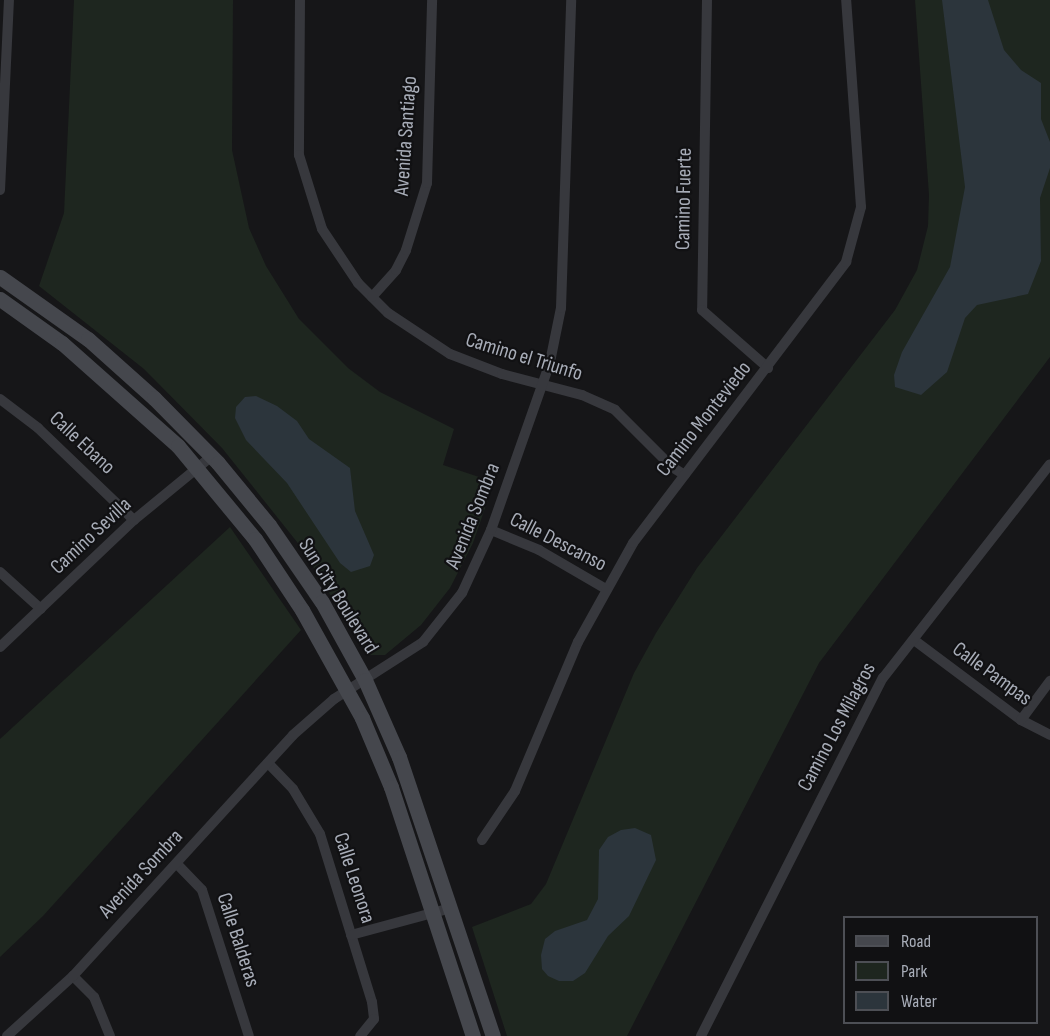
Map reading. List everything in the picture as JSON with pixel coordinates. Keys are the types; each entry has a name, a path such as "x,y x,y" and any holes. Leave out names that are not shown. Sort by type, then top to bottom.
{"street":[{"path":"0,190 9,0"},
{"name":"Camino el Triunfo","path":"300,0 297,115 299,154 308,194 336,253 372,297 415,333 450,354 502,374 582,395 615,411 685,475"},
{"name":"Avenida Santiago","path":"372,297 396,270 406,250 427,183 432,0"},
{"name":"Avenida Sombra","path":"7,1036 73,976 311,718 347,690 400,659 445,618 479,561 542,383 561,308 571,0"},
{"name":"Camino Fuerte","path":"707,0 702,310 768,368"},
{"name":"Camino Monteviedo","path":"482,840 515,791 578,642 633,543 833,284 846,262 856,235 861,207 846,0"},
{"name":"Sun City Boulevard","path":"0,277 88,339 212,456 269,525 322,602 365,680 423,820 493,1036"},
{"name":"Sun City Boulevard","path":"0,299 63,343 123,394 197,469 255,539 302,610 347,690 391,787 473,1036"},
{"name":"Calle Ebano","path":"0,399 38,428 134,520"},
{"name":"Camino Sevilla","path":"0,647 134,520 212,456"},
{"name":"Camino Los Milagros","path":"701,1036 883,678 1050,464"},
{"name":"Calle Descanso","path":"491,530 539,550 606,589"},
{"path":"0,572 40,609"},
{"name":"Calle Pampas","path":"914,640 1021,720 1050,735"},
{"path":"1021,720 1050,681"},
{"name":"Calle Leonora","path":"268,763 294,789 312,816 351,935 374,1019 360,1036"},
{"name":"Calle Balderas","path":"177,864 202,890 249,1036"},
{"path":"351,935 451,908"},
{"path":"73,976 94,997 110,1036"}],"green space":[{"path":"74,0 233,0 232,150 249,228 266,266 299,319 348,368 380,392 454,429 443,465 494,482 473,543 450,588 421,625 385,655 370,655 363,648 301,547 222,448 144,369 39,286 64,213"},
{"path":"915,0 1050,0 1050,357 819,663 627,1036 507,1036 472,927 531,904 546,884 634,673 656,633 697,568 895,310 917,270 928,226 929,195"},
{"path":"230,527 301,630 43,916 0,957 0,739"}],"water":[{"path":"942,0 988,0 1004,50 1021,70 1041,83 1041,119 1050,142 1050,168 1040,198 1041,261 1028,294 977,305 965,318 947,372 921,395 895,387 894,375 902,352 950,267 965,187"},
{"path":"256,396 277,406 297,421 309,439 350,468 355,511 374,555 370,566 351,572 340,563 287,483 246,440 235,418 236,407 245,397"},
{"path":"635,828 651,835 656,860 629,916 608,936 585,973 573,981 559,981 548,976 542,969 541,955 545,939 555,931 587,920 598,899 599,850 608,837 621,830"}]}
